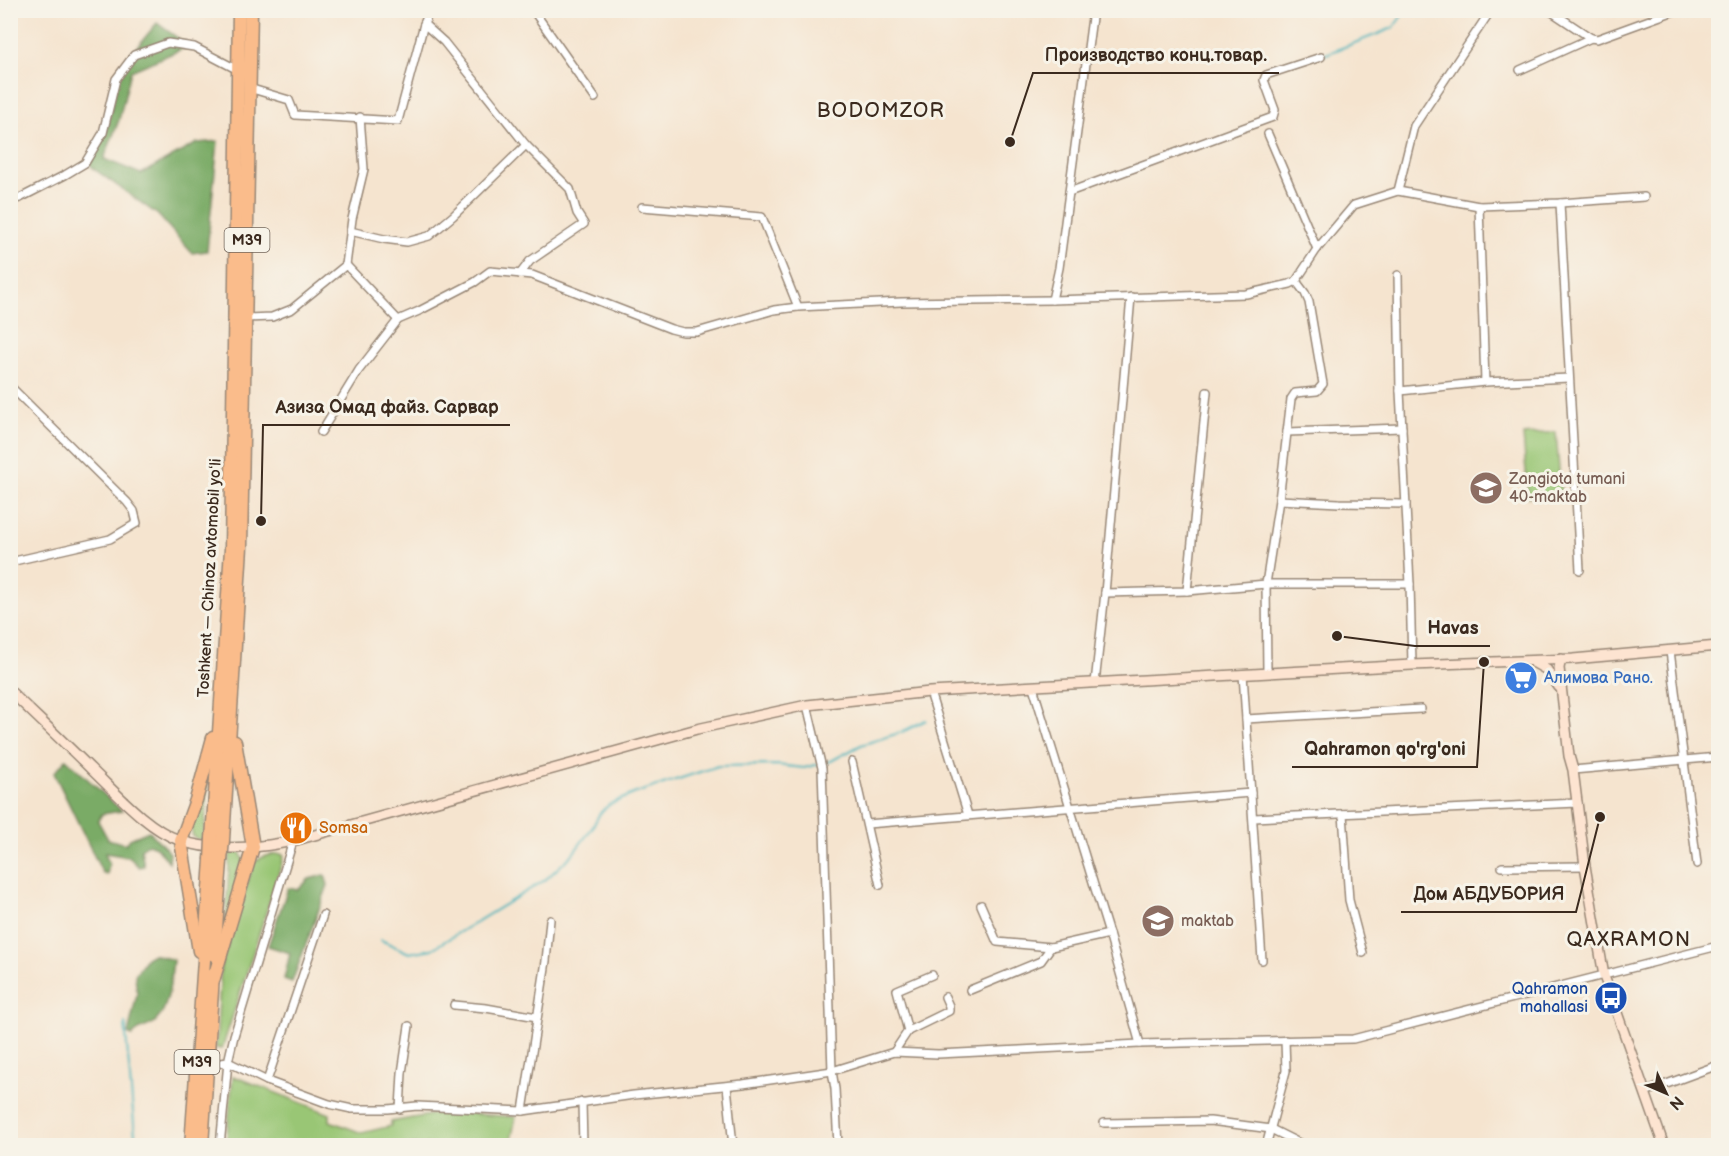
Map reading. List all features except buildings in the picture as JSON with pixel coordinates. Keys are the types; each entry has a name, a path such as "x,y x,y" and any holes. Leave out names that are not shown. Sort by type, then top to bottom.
{"highway":[{"name":"Toshkent — Chinoz avtomobil yoʻli","path":"227,702 239,10"},
{"name":"Toshkent — Chinoz avtomobil yoʻli","path":"191,1146 208,980 227,702 241,547 250,10"},
{"path":"208,980 182,846 227,702"},
{"path":"208,980 253,848 227,702"},
{"name":"Toshkent — Chinoz avtomobil yoʻli","path":"202,1146 207,1065 208,980"}],"main road":[{"path":"10,691 122,799 182,846 253,848 293,841 697,729 807,705 930,692 1267,672 1531,661 1719,646"},
{"path":"1561,659 1558,668 1569,756 1604,976 1664,1146"},
{"path":"1561,659 1564,667 1575,755 1573,770"},
{"path":"1531,661 1542,666 1551,674 1561,690"}],"street":[{"path":"249,88 289,100 295,115 398,121 424,24 430,10"},
{"path":"533,10 595,98"},
{"path":"1052,300 1070,192 1093,10"},
{"path":"1398,191 1414,126 1491,10"},
{"path":"1549,10 1591,38"},
{"path":"1520,70 1591,38 1611,35 1677,10"},
{"path":"424,24 444,42 526,145 570,189 577,213 584,224 530,261 520,274"},
{"path":"10,200 20,198 65,176 85,163 103,134 116,79 134,55 168,43 185,45 194,47 238,70"},
{"path":"1070,192 1273,117 1275,110 1264,80 1266,75 1321,57"},
{"path":"245,318 272,317 292,309 346,265 350,231 364,169 360,117"},
{"path":"1268,135 1317,249"},
{"path":"350,231 407,242 429,236 453,216 526,145"},
{"path":"321,432 359,370 398,320 475,282 490,271 532,275 671,329 697,332 774,310 798,307 901,302 1246,294 1296,281 1317,249 1354,205 1398,191 1479,206 1560,203 1644,196"},
{"path":"1560,203 1580,570"},
{"path":"1479,206 1485,382"},
{"path":"642,207 762,217 798,307"},
{"path":"346,265 398,320"},
{"path":"1398,274 1400,391 1412,665"},
{"path":"1267,672 1266,584 1292,396 1294,393 1317,391 1323,384 1309,302 1296,281"},
{"path":"1095,683 1131,297"},
{"path":"1400,391 1485,382 1569,378"},
{"path":"10,386 127,502 134,511 137,523 110,539 10,562"},
{"path":"1187,591 1207,392"},
{"path":"1287,432 1402,428"},
{"path":"1279,500 1406,504"},
{"path":"1105,593 1187,591 1266,584 1410,584"},
{"path":"1670,651 1697,864"},
{"path":"1243,674 1262,960"},
{"path":"1033,687 1109,934 1140,1044"},
{"path":"930,692 968,815"},
{"path":"807,705 822,768 832,1071 838,1146"},
{"path":"1246,718 1421,709"},
{"path":"1573,770 1719,757"},
{"path":"852,762 880,885"},
{"path":"867,824 1251,793"},
{"path":"1254,818 1578,803"},
{"path":"1343,814 1349,900 1363,953"},
{"path":"220,1146 228,1062 234,1036 293,841"},
{"path":"1502,867 1585,866"},
{"path":"981,905 997,942 1051,947 1109,934"},
{"path":"267,1081 323,915"},
{"path":"523,1111 546,961 549,920"},
{"path":"207,1065 228,1062 267,1081 329,1104 352,1109 417,1106 523,1111 832,1071 894,1052 938,1054 1140,1044 1353,1038 1719,946"},
{"path":"970,990 1041,961 1051,947"},
{"path":"908,1031 897,990 932,975"},
{"path":"894,1052 908,1031 949,1011 945,997"},
{"path":"454,1005 537,1017"},
{"path":"400,1108 409,1026"},
{"path":"1266,1146 1286,1071 1285,1040"},
{"path":"1645,1092 1718,1067"},
{"path":"727,1086 733,1146"},
{"path":"582,1102 583,1146"},
{"path":"1104,1124 1210,1121 1271,1128 1305,1146"}],"green space":[{"path":"157,23 189,46 131,71 119,120 104,159 141,174 197,143 218,141 207,251 192,253 158,215 94,169 88,162 108,124 121,66"},
{"path":"1556,432 1561,494 1528,497 1523,435"},
{"path":"66,759 122,811 102,814 98,821 108,839 125,844 130,839 149,831 170,853 169,862 156,847 148,844 141,849 144,866 139,867 129,857 105,853 109,864 107,875 102,872 54,773"},
{"path":"208,779 202,841 193,837 191,828"},
{"path":"230,850 240,852 244,861 225,933"},
{"path":"273,854 284,856 222,1049 216,1048 221,966 254,862"},
{"path":"325,875 328,885 292,982 284,979 290,953 268,946 288,888 298,890 309,879"},
{"path":"153,954 173,960 167,1001 156,1021 132,1036 128,1034 137,994 135,975 146,958"},
{"path":"233,1076 330,1114 330,1121 362,1133 391,1126 391,1122 446,1112 516,1117 510,1145 226,1145"}],"waterway":[{"path":"1321,56 1393,28 1406,10"},
{"path":"381,940 409,953 432,949 545,880 572,855 600,813 610,804 636,793 718,766 776,765 804,768 831,761 861,745 902,732 926,720"},
{"path":"125,1023 136,1146"}],"place":[{"name":"Производство конц.товар.","path":"1010,142"},
{"name":"Zangiota tumani 40-maktab","path":"1486,488"},
{"name":"Азиза Омад файз. Сарвар","path":"261,521"},
{"name":"Havas","path":"1337,636"},
{"name":"Qahramon qo'rg'oni","path":"1484,662"},
{"name":"Алимова Рано.","path":"1521,678"},
{"name":"Дом АБДУБОРИЯ","path":"1600,817"},
{"name":"Somsa","path":"296,828"},
{"name":"maktab","path":"1158,921"},
{"name":"Qahramon mahallasi","path":"1611,998"}],"district":[{"name":"BODOMZOR","path":"881,111"},
{"name":"QAXRAMON","path":"1629,940"}]}
